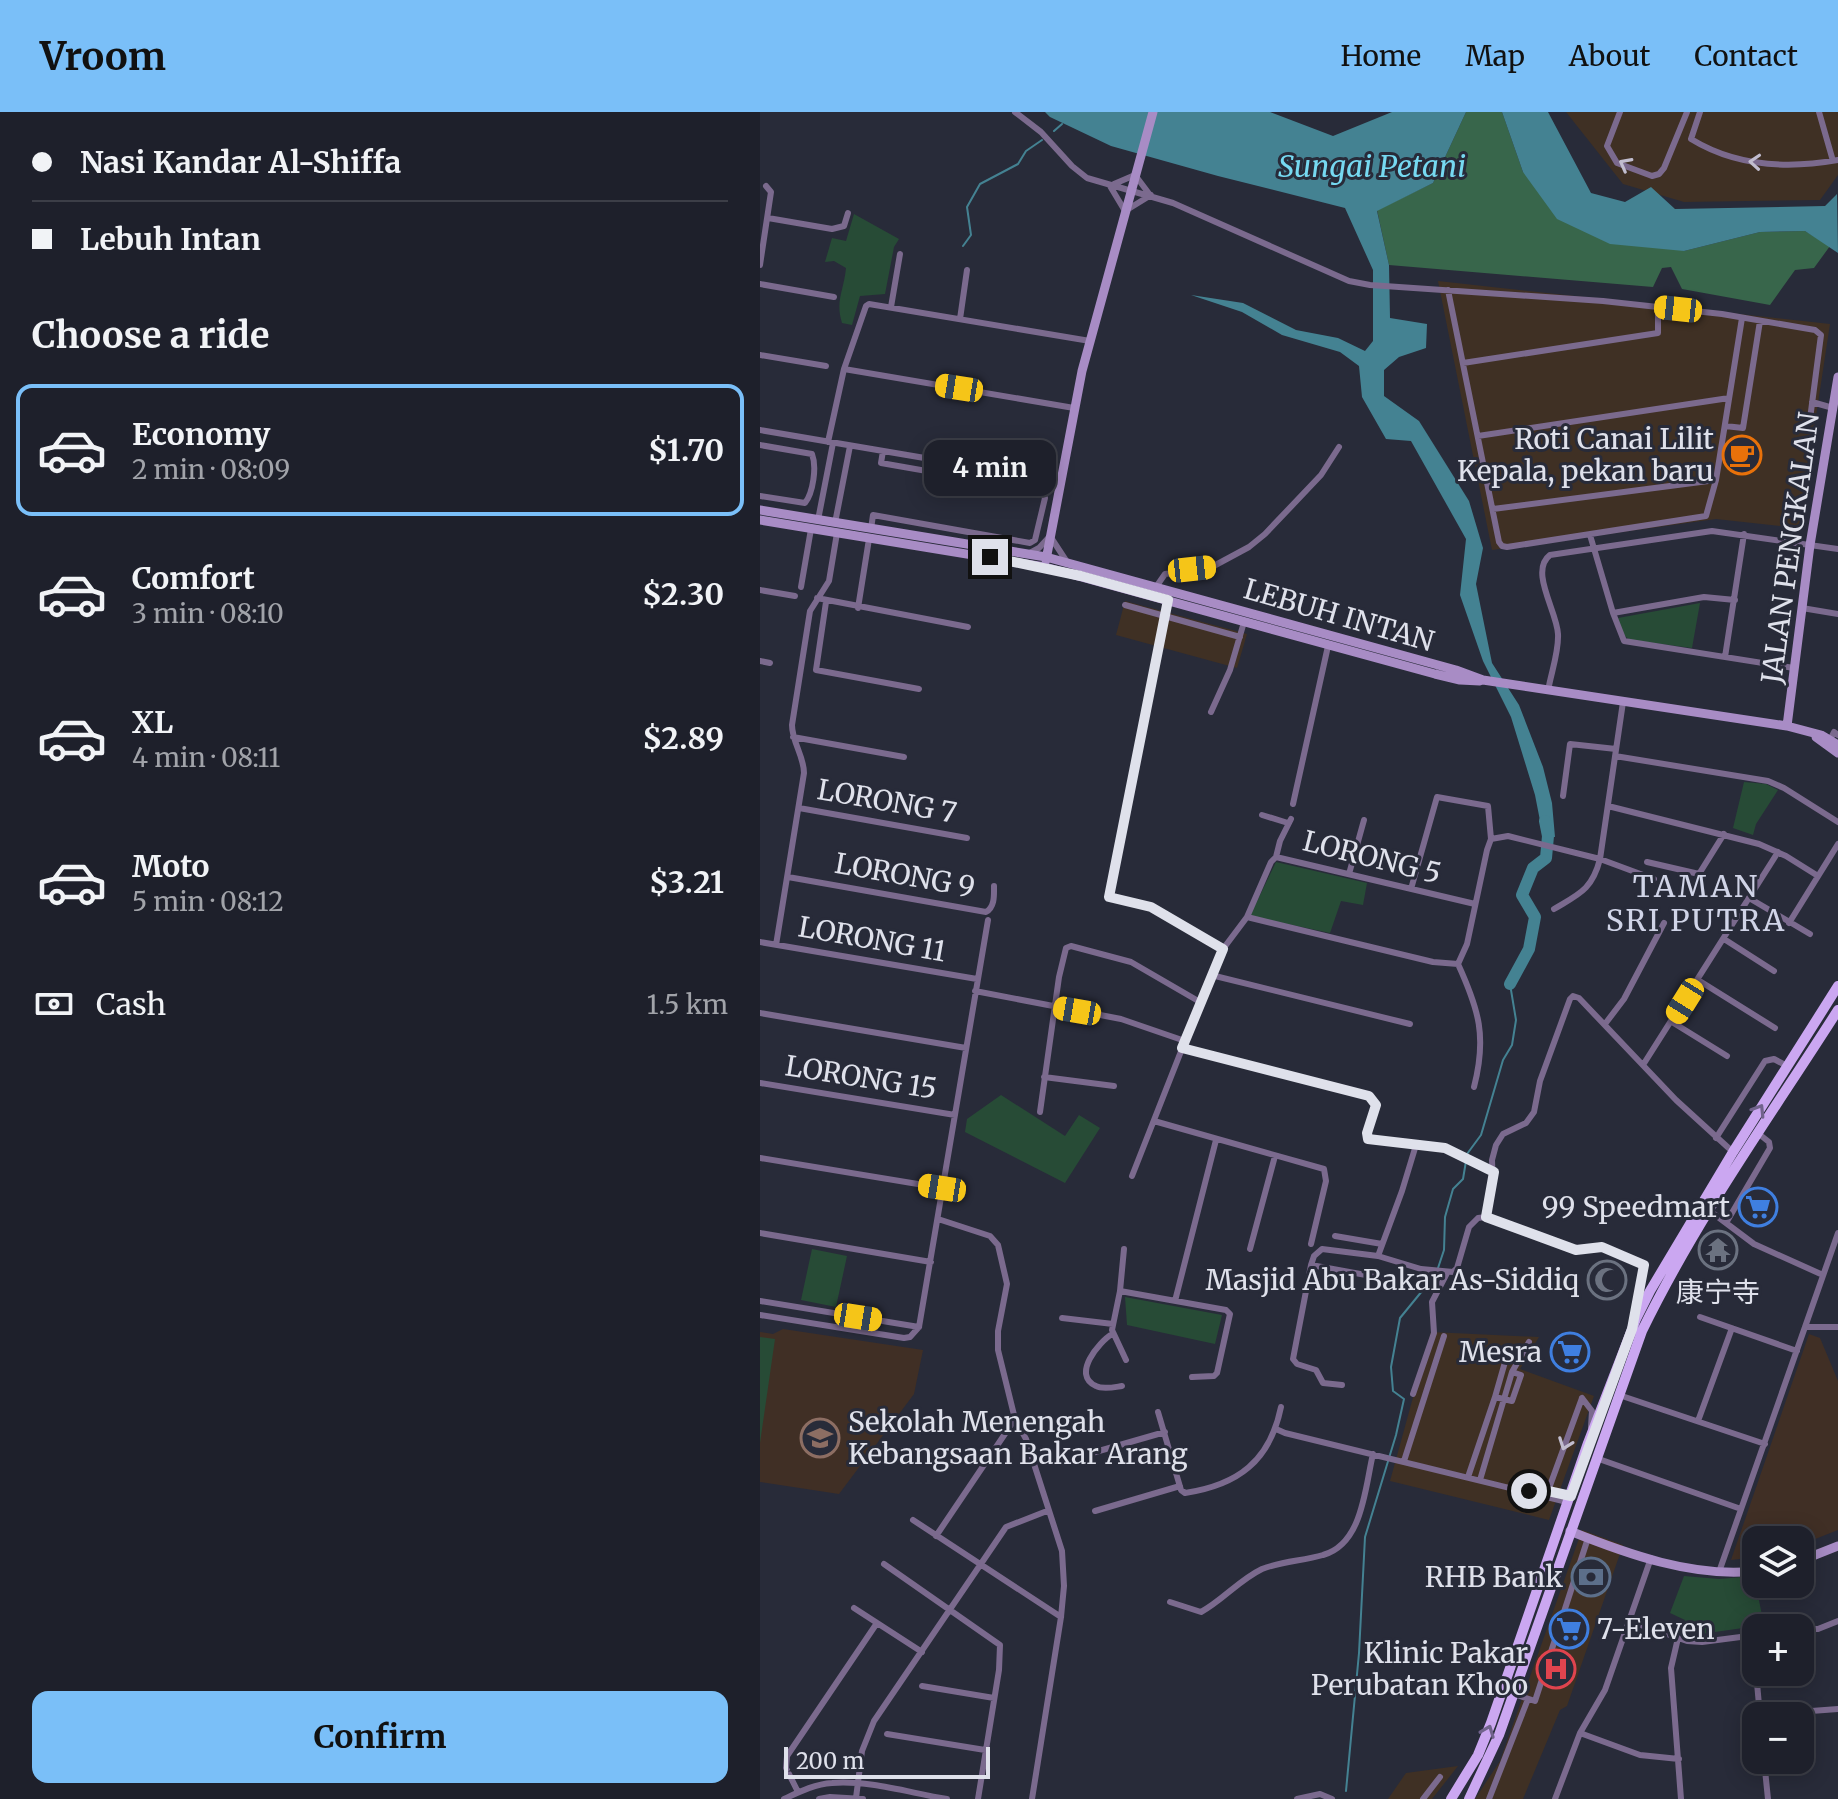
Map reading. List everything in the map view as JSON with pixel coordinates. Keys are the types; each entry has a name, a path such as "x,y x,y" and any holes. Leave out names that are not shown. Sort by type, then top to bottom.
{"main road":[{"path":"1046,562 1074,408 1153,112"},
{"name":"JALAN PENGKALAN","path":"1787,726 1810,545 1838,377"},
{"name":"LEBUH INTAN","path":"760,510 818,520 836,528"},
{"name":"LEBUH INTAN","path":"760,520 811,529 836,528 990,557 1067,562 1486,681"},
{"name":"LEBUH INTAN","path":"870,534 974,544 1028,554 1168,600 1447,677 1787,726 1835,740"},
{"path":"974,544 977,551 990,557"},
{"name":"LEBUH INTAN","path":"1814,735 1838,753"},
{"path":"1451,1799 1484,1741 1588,1443 1650,1291 1838,986"},
{"path":"1469,1799 1489,1761 1596,1458 1652,1311 1710,1211 1838,1010"},
{"path":"1804,1040 1815,1047"},
{"path":"1570,1531 1694,1569 1742,1571"},
{"path":"1814,1555 1838,1546"}],"street":[{"path":"1015,112 1041,132 1080,173 1095,182 1151,195 1330,275 1370,285 1658,307 1819,332 1810,419"},
{"path":"1620,112 1607,146 1617,163 1652,176 1659,174 1687,112"},
{"path":"1691,139 1700,112"},
{"path":"1674,142 1691,139 1747,163 1835,160 1819,112"},
{"path":"1110,186 1137,170 1151,195"},
{"path":"760,265 771,192 766,186"},
{"path":"1110,186 1125,211 1151,195"},
{"path":"768,218 832,229 844,226 848,213"},
{"path":"891,307 900,254"},
{"path":"960,319 967,270"},
{"path":"760,284 834,297"},
{"path":"1448,290 1502,546 1706,516 1716,480 1742,318"},
{"path":"818,520 844,369 866,306 874,304 1090,341"},
{"path":"1463,363 1658,333 1658,307"},
{"path":"1725,426 1743,428 1760,321"},
{"path":"760,355 826,366"},
{"path":"844,369 1074,408"},
{"path":"1478,436 1729,398"},
{"path":"1812,402 1833,408"},
{"path":"760,430 1060,481"},
{"path":"760,445 812,454 815,463 809,497 805,503 760,496"},
{"path":"776,945 804,765 793,737 792,725 809,618 817,598 829,581 850,446"},
{"path":"1156,587 1165,574 1210,568 1249,547 1321,475 1339,447"},
{"path":"1826,447 1838,449"},
{"path":"858,608 873,515 1034,542 1045,498 1041,491 881,463 883,451"},
{"path":"986,481 988,469"},
{"path":"1493,509 1716,480"},
{"path":"812,481 825,483"},
{"path":"801,587 811,529"},
{"path":"1548,691 1558,632 1541,572 1541,566 1550,555 1712,531 1838,549"},
{"path":"974,544 976,533"},
{"path":"1725,657 1744,534"},
{"path":"1590,535 1621,638 1628,643 1794,668"},
{"path":"1028,554 1050,536 1067,562"},
{"path":"760,590 795,596"},
{"path":"1613,613 1704,597 1735,600"},
{"path":"817,598 968,627"},
{"path":"1168,600 1109,897 1151,907 1223,949"},
{"path":"826,602 816,670 919,689"},
{"path":"1125,605 1240,637"},
{"path":"1802,608 1838,614"},
{"path":"1211,712 1230,670 1244,622"},
{"path":"1293,804 1328,646"},
{"path":"760,661 770,663"},
{"path":"1554,909 1591,884 1600,859 1623,702"},
{"path":"793,737 904,757"},
{"path":"1563,796 1570,744 1768,781 1838,822"},
{"path":"1411,889 1437,797 1488,806 1491,839 1467,944 1458,964 1480,1019 1480,1062 1474,1087"},
{"path":"1608,806 1724,834 1778,852 1818,876"},
{"name":"LORONG 7","path":"799,808 967,838"},
{"path":"1262,815 1290,821 1276,857"},
{"path":"1349,874 1364,820"},
{"path":"1647,862 1699,874 1724,834"},
{"path":"1491,839 1508,836 1558,848 1600,859 1654,879"},
{"path":"1789,923 1838,844"},
{"path":"1643,1065 1778,852"},
{"name":"LORONG 5","path":"1132,1176 1211,975 1223,949 1247,917 1276,857 1475,904"},
{"name":"LORONG 9","path":"788,877 986,912 993,903 994,886"},
{"path":"1749,898 1810,934"},
{"path":"1247,917 1433,962 1458,964"},
{"path":"760,1315 904,1338 910,1337 919,1327 988,920"},
{"path":"1605,1024 1624,999 1664,923"},
{"path":"1724,939 1774,971"},
{"name":"LORONG 11","path":"760,942 977,979"},
{"path":"1040,1112 1054,1007 1066,948 1071,946 1131,962 1200,1002"},
{"path":"1211,975 1410,1024"},
{"path":"1698,980 1775,1028"},
{"path":"975,991 1121,1019 1184,1044 1369,1096 1376,1105 1368,1139 1438,1146 1494,1172"},
{"path":"1486,1217 1494,1172 1493,1154 1500,1138 1526,1123 1534,1112 1544,1070 1571,997 1579,998 1733,1152"},
{"path":"760,1013 966,1048"},
{"path":"1672,1022 1727,1056"},
{"path":"1716,1138 1765,1061 1774,1059 1787,1066"},
{"path":"1044,1077 1114,1086"},
{"name":"LORONG 15","path":"760,1083 955,1115"},
{"path":"1154,1121 1319,1167 1326,1172 1311,1244"},
{"path":"1726,1223 1769,1150 1769,1142 1759,1134"},
{"path":"1175,1301 1216,1140"},
{"path":"1378,1256 1416,1145"},
{"path":"1250,1249 1275,1156"},
{"path":"760,1158 942,1188"},
{"path":"1710,1211 1754,1244 1823,1275"},
{"path":"1342,1385 1323,1383 1316,1370 1297,1364 1293,1359 1316,1253 1326,1248 1378,1256 1444,1273 1457,1268 1472,1221 1486,1217 1576,1250 1598,1247 1644,1265 1632,1329"},
{"path":"938,1219 990,1236 998,1245 1007,1284 998,1331 998,1350 1015,1419 1026,1439 1062,1551 1061,1617 1032,1799"},
{"path":"760,1233 931,1262"},
{"path":"1719,1572 1838,1233"},
{"path":"1335,1236 1382,1244"},
{"path":"1124,1249 1112,1334 1126,1360"},
{"path":"1311,1265 1377,1277 1406,1289"},
{"path":"1413,1394 1434,1333 1432,1302 1444,1273"},
{"path":"1120,1291 1226,1310 1230,1314 1217,1373 1214,1376 1192,1377"},
{"path":"760,1301 919,1327"},
{"path":"1700,1317 1797,1351"},
{"path":"1062,1318 1113,1324"},
{"path":"1805,1327 1838,1327"},
{"path":"1698,1421 1732,1328"},
{"path":"1112,1334 1094,1349 1087,1371 1096,1387 1122,1386"},
{"path":"1400,1460 1444,1336"},
{"path":"1495,1397 1512,1401 1521,1375 1512,1372 1529,1342"},
{"path":"1468,1477 1505,1362"},
{"path":"1619,1395 1765,1444"},
{"path":"1548,1491 1582,1398 1592,1414 1588,1443"},
{"path":"1480,1480 1504,1400"},
{"path":"1158,1412 1182,1492 1189,1493 1242,1474 1257,1462 1276,1429 1281,1407"},
{"path":"936,1536 1015,1419"},
{"path":"1276,1429 1529,1491 1546,1498 1570,1499"},
{"path":"1078,1457 1165,1432"},
{"path":"1170,1602 1201,1612 1260,1571 1323,1555 1342,1546 1356,1520 1373,1454"},
{"path":"1596,1458 1741,1509"},
{"path":"1095,1511 1180,1486"},
{"path":"1529,1491 1548,1491 1570,1499"},
{"path":"856,1798 866,1737 874,1721 1010,1524 1047,1511"},
{"path":"913,1520 1061,1617"},
{"path":"1489,1799 1531,1700 1588,1538"},
{"path":"1555,1799 1580,1733 1605,1690 1651,1558"},
{"path":"884,1564 1000,1645 978,1799"},
{"path":"854,1608 922,1652"},
{"path":"1629,1621 1678,1638 1702,1642 1742,1637"},
{"path":"798,1792 786,1768 787,1756 877,1623"},
{"path":"1814,1629 1838,1623"},
{"path":"1678,1638 1671,1668 1681,1799"},
{"path":"922,1686 994,1698"},
{"path":"1514,1694 1531,1700"},
{"path":"1814,1711 1838,1709"},
{"path":"1580,1733 1640,1755 1679,1759"},
{"path":"887,1734 985,1750"},
{"path":"1489,1761 1503,1767"},
{"path":"1765,1774 1768,1799"},
{"path":"1423,1799 1440,1777"},
{"path":"784,1799 832,1783 858,1784 947,1799"},
{"path":"1297,1799 1320,1794 1332,1799"},
{"path":"819,1799 863,1799"}],"shaded area":[{"path":"1566,112 1838,112 1838,175 1820,200 1684,202 1623,184"},
{"path":"1438,281 1830,324 1799,528 1716,519 1492,550"},
{"path":"1125,601 1247,634 1237,668 1116,635"},
{"name":"Sekolah Menengah Kebangsaan Bakar Arang","path":"783,1329 923,1350 914,1394 839,1494 760,1482 760,1332 773,1334"},
{"path":"1431,1332 1539,1337 1520,1369 1594,1396 1549,1520 1390,1481"},
{"path":"1809,1334 1820,1338 1838,1381 1838,1530 1814,1539 1814,1526 1743,1526"},
{"path":"1742,1528 1742,1559 1731,1560"},
{"path":"1582,1530 1623,1545 1567,1706 1560,1710 1523,1799 1475,1799 1500,1761"},
{"path":"1458,1766 1432,1799 1388,1799 1406,1773"}],"green space":[{"path":"1466,112 1502,112 1523,172 1684,251 1760,232 1805,231 1830,246 1814,268 1795,270 1770,305 1682,289 1671,267 1662,268 1653,287 1389,265 1377,210 1433,183"},
{"path":"854,214 899,239 894,247 885,294 860,296 852,325 842,323 840,315 846,268 834,261 825,262 832,238 846,241"},
{"path":"1700,603 1692,648 1631,640 1620,628 1618,618"},
{"path":"1744,782 1766,784 1778,790 1756,824 1753,835 1733,828"},
{"path":"1276,862 1367,883 1363,905 1341,901 1330,933 1250,916"},
{"path":"1001,1095 1065,1136 1079,1115 1100,1128 1065,1183 965,1132 967,1119"},
{"path":"812,1249 847,1256 836,1307 801,1300"},
{"path":"1125,1297 1222,1315 1215,1344 1127,1325"},
{"path":"760,1337 775,1339 760,1443"},
{"path":"1684,1576 1742,1577 1742,1598 1758,1598 1762,1614 1742,1614 1742,1628 1694,1635 1680,1631 1685,1620 1670,1613"}],"water":[{"name":"Sungai Petani","path":"1045,112 1270,112 1333,136 1392,112 1466,112 1433,183 1377,211 1389,265 1390,318 1427,324 1426,348 1399,357 1384,370 1384,396 1419,421 1469,501 1483,548 1476,584 1492,663 1519,705 1543,767 1552,803 1555,837 1543,836 1535,795 1511,717 1483,661 1460,595 1466,539 1411,441 1386,439 1362,397 1359,366 1340,352 1282,335 1242,312 1191,295 1243,303 1296,330 1338,338 1365,351 1373,341 1373,270 1345,208 1111,146"},
{"name":"Sungai Petani","path":"1502,112 1548,112 1591,193 1625,202 1651,187 1675,209 1825,206 1837,194 1838,253 1805,231 1760,232 1684,251 1610,244 1557,219 1523,172"}],"waterway":[{"path":"1054,131 1062,124"},
{"path":"963,246 971,235 967,207 980,184 1018,164 1026,151 1042,140"},
{"path":"1510,984 1529,949 1535,917 1522,895 1533,868 1546,858 1548,836 1545,821"},
{"path":"1467,1154 1481,1135 1503,1060 1512,1045 1516,1020 1510,984"},
{"path":"1438,1268 1444,1250 1445,1217 1453,1189 1463,1179 1466,1161"},
{"path":"1346,1791 1359,1653 1365,1537 1404,1399 1393,1391 1391,1367 1400,1318 1436,1274"}],"place":[{"name":"Roti Canai Lilit Kepala, pekan baru","path":"1742,455"},
{"name":"99 Speedmart","path":"1758,1207"},
{"name":"康宁寺","path":"1718,1250"},
{"name":"Masjid Abu Bakar As-Siddiq","path":"1607,1280"},
{"name":"Mesra","path":"1570,1352"},
{"name":"Sekolah Menengah Kebangsaan Bakar Arang","path":"820,1438"},
{"name":"RHB Bank","path":"1591,1577"},
{"name":"7-Eleven","path":"1569,1629"},
{"name":"Klinic Pakar Perubatan Khoo","path":"1556,1669"}],"district":[{"name":"TAMAN SRI PUTRA","path":"1696,903"}],"route":[{"path":"990,557 1045,567 1168,600 1109,897 1151,907 1223,949 1182,1048 1369,1096 1376,1105 1368,1139 1438,1146 1494,1172 1486,1217 1576,1250 1602,1247 1644,1265 1632,1329 1571,1496 1529,1491"}]}
